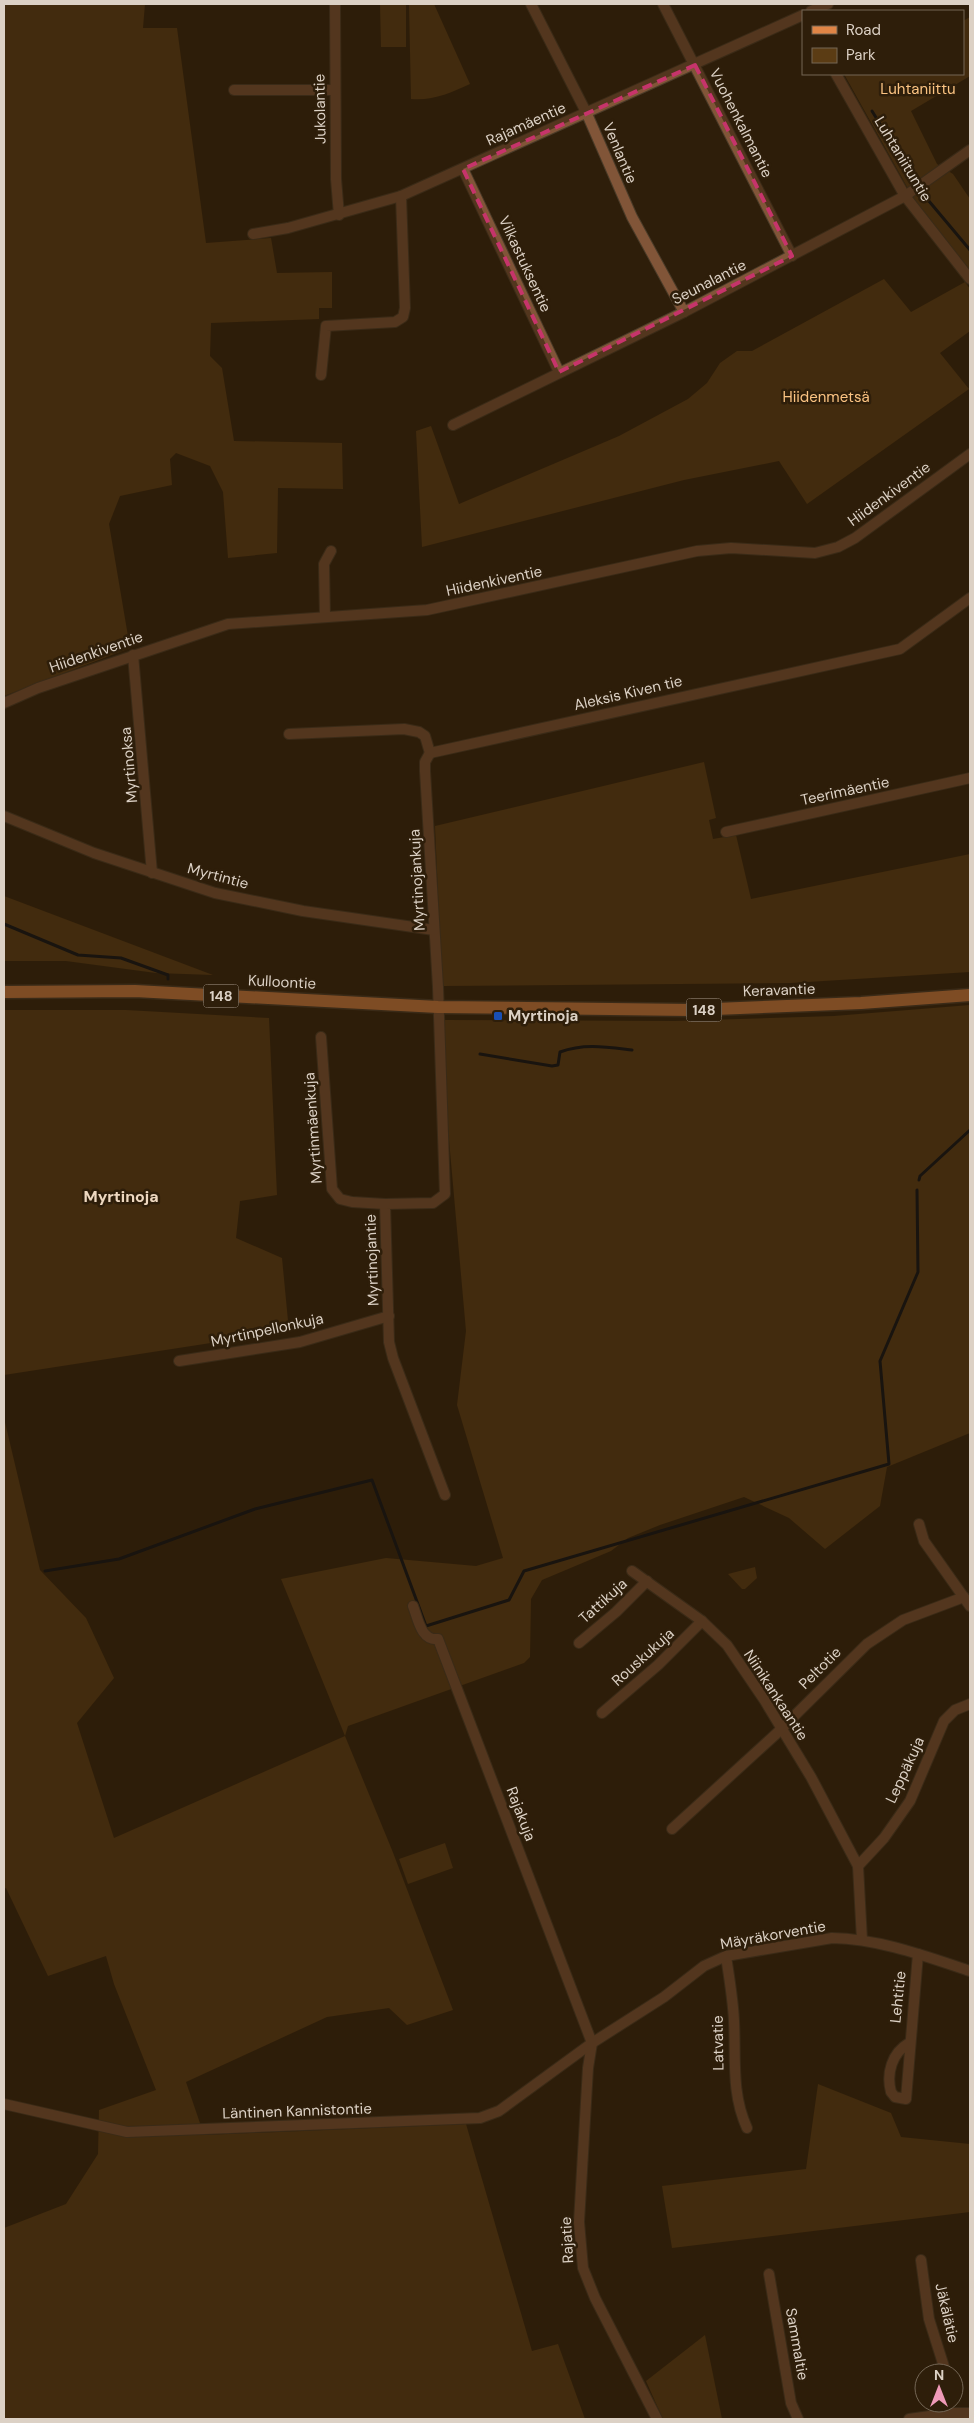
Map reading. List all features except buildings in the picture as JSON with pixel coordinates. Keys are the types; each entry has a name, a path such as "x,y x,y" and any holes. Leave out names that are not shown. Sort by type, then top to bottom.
{"main road":[{"name":"Kulloontie","path":"4,992 134,991 438,1007"},
{"name":"Keravantie","path":"438,1007 691,1010 861,1004 970,995"}],"street":[{"name":"Jukolantie","path":"335,4 336,179 340,215"},
{"name":"Venlantie","path":"532,4 587,114 629,212 684,312"},
{"name":"Vuohenkalmantie","path":"663,4 792,256"},
{"path":"813,10 828,4"},
{"name":"Rajamäentie","path":"253,234 288,228 340,215 401,196 587,114 802,15"},
{"name":"Luhtaniituntie","path":"837,75 905,196 970,279"},
{"path":"234,90 335,90"},
{"name":"Seunalantie","path":"453,425 684,312 905,196 970,150"},
{"name":"Vilkastuksentie","path":"463,169 559,372"},
{"path":"321,376 326,326 395,322 403,317 405,308 401,196"},
{"name":"Hiidenkiventie","path":"4,703 38,688 133,654 228,624 427,610 712,549 815,553 838,547 855,538 970,454"},
{"path":"325,617 324,564 331,551"},
{"name":"Aleksis Kiven tie","path":"430,753 900,649 970,598"},
{"name":"Myrtinoksa","path":"133,654 152,873"},
{"path":"289,734 404,729 419,732 425,736 430,753"},
{"name":"Myrtinojankuja","path":"430,753 425,771 433,884 438,1007"},
{"name":"Teerimäentie","path":"726,832 970,778"},
{"name":"Myrtintie","path":"4,816 94,852 215,893 376,922 434,930"},
{"name":"Myrtinojantie","path":"438,1007 445,1194 433,1203 385,1204 389,1342 393,1358 420,1424 445,1495"},
{"name":"Myrtinmäenkuja","path":"320,1037 332,1189 340,1199 352,1202 385,1204"},
{"name":"Myrtinpellonkuja","path":"179,1361 300,1342 389,1316"},
{"path":"919,1524 924,1541 970,1606"},
{"name":"Niinikankaantie","path":"632,1571 702,1621 727,1645 781,1728 858,1866"},
{"name":"Tattikuja","path":"579,1643 616,1612 647,1581"},
{"name":"Peltotie","path":"672,1829 781,1728 867,1644 903,1620 964,1597"},
{"name":"Rajakuja","path":"413,1606 425,1636 432,1640 438,1639 592,2043"},
{"name":"Rouskukuja","path":"602,1713 658,1666 702,1621"},
{"name":"Leppäkuja","path":"858,1866 884,1838 910,1801 944,1721 955,1710 970,1704"},
{"path":"858,1866 862,1940"},
{"name":"Mäyräkorventie","path":"575,2055 664,1997 704,1966 726,1956 832,1938 862,1940 918,1954 970,1971"},
{"name":"Lehtitie","path":"909,2043 901,2048 892,2061 889,2086 891,2092 900,2099 906,2099 909,2043 918,1954"},
{"name":"Latvatie","path":"726,1956 734,2021 734,2077 739,2111 747,2128"},
{"name":"Rajatie","path":"592,2043 588,2068 579,2222 583,2268 595,2298 657,2419"},
{"name":"Läntinen Kannistontie","path":"4,2104 126,2132 480,2118 499,2111 575,2055"},
{"name":"Jäkälätie","path":"921,2260 930,2319 943,2363"},
{"name":"Sammaltie","path":"769,2274 791,2403 798,2419"},
{"path":"909,2419 932,2413"}],"highlighted area":[{"path":"695,65 792,256 559,372 463,169"}],"green space":[{"path":"4,4 145,4 143,28 177,28 206,243 271,238 277,273 332,272 332,308 319,308 319,319 211,323 210,356 222,368 234,441 342,443 343,489 278,488 277,553 228,558 223,492 210,466 176,453 170,459 172,485 120,496 109,524 130,648 4,696"},
{"path":"380,4 406,4 406,47 381,47"},
{"path":"409,4 434,4 470,84 434,98 411,99"},
{"name":"Luhtaniittu","path":"970,17 970,76 911,111 937,164 953,174 970,199 970,271 916,203 845,75 964,75 964,20"},
{"name":"Hiidenmetsä","path":"884,279 911,312 965,282 970,289 970,331 940,353 969,389 807,504 779,461 684,480 422,547 416,431 431,426 459,504 619,436 688,399 707,383 720,363 737,351 752,351"},
{"path":"704,762 716,818 709,820 713,839 736,835 751,899 970,854 970,972 791,983 442,986 435,826"},
{"path":"4,896 213,975 156,973 66,961 4,961"},
{"path":"970,1005 970,1433 887,1467 880,1506 825,1549 789,1518 744,1497 660,1525 628,1538 611,1551 542,1580 531,1599 530,1657 524,1663 348,1726 345,1736 281,1579 386,1558 476,1566 503,1558 457,1405 466,1331 439,1027 445,1020 675,1021 834,1016"},
{"path":"4,1010 126,1010 269,1018 277,1195 240,1201 236,1238 282,1258 289,1331 4,1375"},
{"path":"4,1418 40,1570 86,1618 114,1678 77,1723 114,1838 345,1736 392,1850 453,2010 407,2025 389,2008 327,2017 186,2082 204,2135 466,2124 532,2351 558,2344 585,2419 4,2419 4,2228 66,2204 98,2154 99,2110 156,2090 114,1984 106,1956 48,1976 6,1888 4,1889"},
{"path":"755,1567 757,1578 745,1589 742,1589 728,1574"},
{"path":"445,1843 453,1868 408,1884 399,1859"},
{"path":"818,2084 891,2113 901,2137 970,2144 970,2212 672,2248 662,2186 806,2169"},
{"path":"705,2335 722,2419 663,2419 646,2381"}],"waterway":[{"path":"872,111 923,194 970,250"},
{"path":"4,924 78,955 121,958 168,975 168,979"},
{"path":"480,1054 552,1066 558,1065 560,1052 578,1047 596,1046 632,1050"},
{"path":"919,1180 920,1176 970,1130"},
{"path":"45,1571 119,1559 255,1509 372,1480 426,1626 509,1600 524,1571 889,1464 880,1361 918,1272 917,1190"}],"place":[{"name":"Myrtinoja","path":"498,1016"}],"district":[{"name":"Myrtinoja","path":"121,1196"}]}
